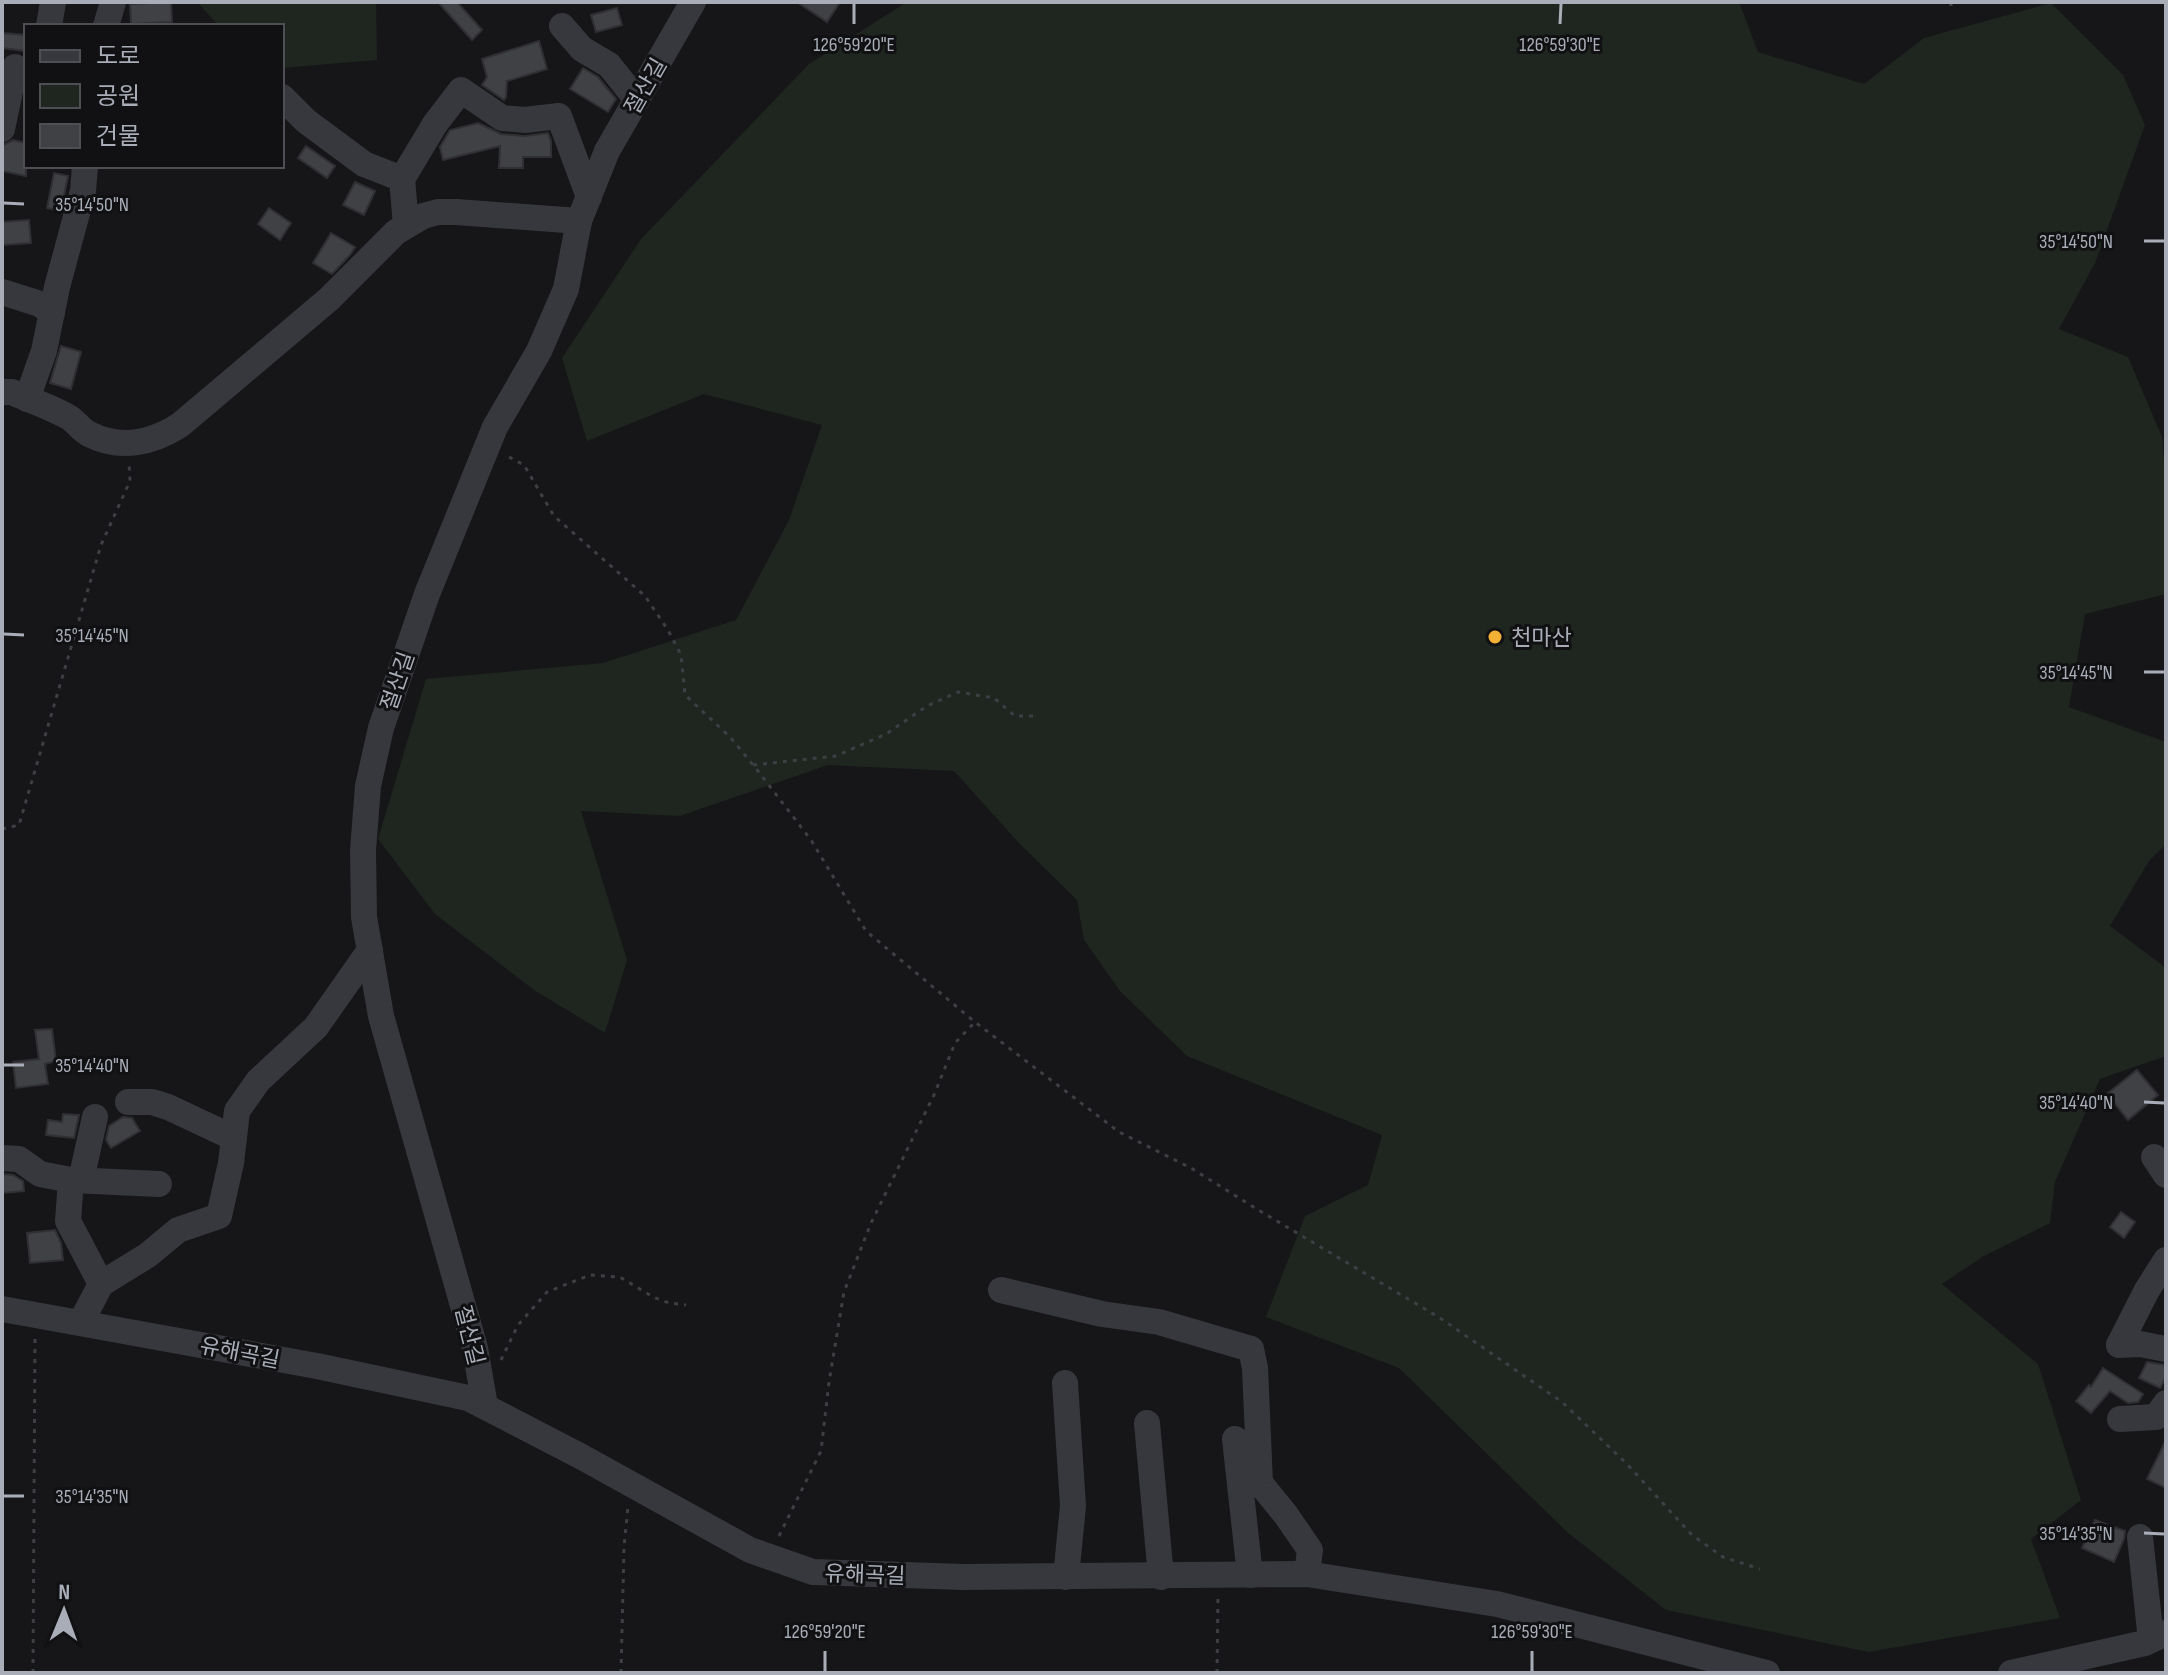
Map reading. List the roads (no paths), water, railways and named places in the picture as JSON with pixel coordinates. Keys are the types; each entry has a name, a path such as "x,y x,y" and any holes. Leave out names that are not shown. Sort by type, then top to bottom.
{"street":[{"path":"49,24 53,2"},
{"path":"107,24 113,2"},
{"name":"절산길","path":"485,1406 475,1348 381,1016 364,917 363,850 368,786 381,728 427,594 495,427 539,351 566,289 584,209 607,151 692,3"},
{"path":"562,26 582,49 609,65 637,100"},
{"path":"2,129 14,67"},
{"path":"85,168 83,191 44,351 8,394 69,418 91,435 121,443 145,442 180,425 329,299 396,232 423,216 438,212 584,209 559,116 525,120 502,118 461,90 435,124 402,179 406,225"},
{"path":"284,99 306,121 364,164 402,179"},
{"path":"2,292 40,304 52,313"},
{"path":"81,1322 101,1284 148,1255 178,1230 219,1216 231,1163 237,1111 258,1081 316,1027 370,950"},
{"path":"128,1102 152,1102 168,1107 234,1138"},
{"path":"95,1117 76,1180 68,1221 101,1284"},
{"path":"2,1158 19,1159 40,1174 76,1180 159,1184"},
{"path":"2166,1260 2119,1345 2140,1344 2166,1349"},
{"path":"1001,1290 1102,1314 1159,1322 1251,1349 1255,1368 1260,1483 1310,1550 1307,1574"},
{"name":"유해곡길","path":"2,1309 468,1398 750,1550 813,1572 964,1577 1307,1574 1497,1604 1767,1673"},
{"path":"1065,1383 1073,1506 1066,1577"},
{"path":"2120,1419 2156,1417 2166,1403"},
{"path":"1147,1423 1161,1577"},
{"path":"1235,1439 1250,1575"},
{"path":"2011,1673 2159,1636 2140,1537"}],"place":[{"name":"천마산","path":"1495,637"}]}
